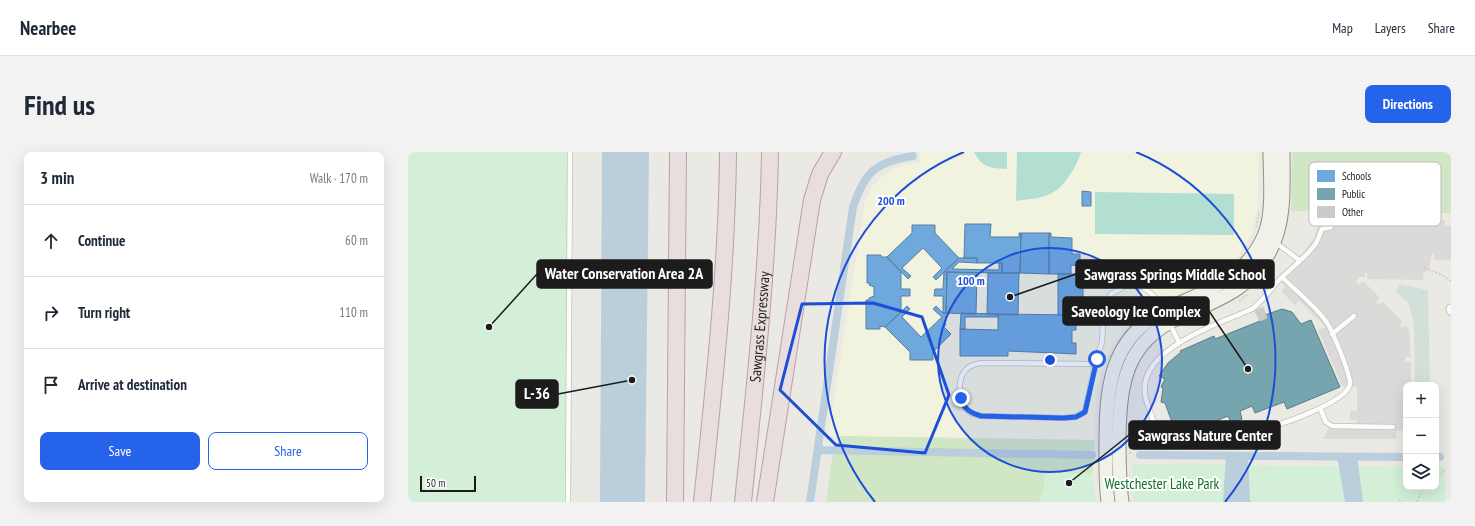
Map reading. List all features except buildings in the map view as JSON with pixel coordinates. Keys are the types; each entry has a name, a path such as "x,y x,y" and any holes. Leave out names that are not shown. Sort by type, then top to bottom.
{"highway":[{"path":"675,502 678,152"},
{"path":"702,502 719,329 728,200 728,152"},
{"name":"Sawgrass Expressway","path":"743,502 761,336 769,200 770,152"},
{"path":"765,502 812,200 820,174 833,152"}],"street":[{"path":"1121,502 1119,477 1119,408 1128,367 1143,343 1155,332 1169,323 1228,296 1244,284 1258,270 1269,210 1270,152"},
{"path":"1108,502 1105,480 1106,408 1115,363 1122,348 1132,335 1146,322 1163,310 1216,287 1239,271 1264,236 1280,225 1282,211 1283,152"},
{"path":"1115,363 1128,367"}],"lane":[{"path":"568,502 570,152"},
{"path":"1282,277 1326,320 1348,372 1350,385 1347,393 1320,408 1269,428 1257,430 1163,431 1157,427 1144,397 1144,388 1149,374 1157,360 1179,342 1252,309 1259,304 1282,277 1298,260 1314,247 1319,239 1322,229 1331,227"},
{"path":"1264,236 1298,260"},
{"path":"1106,266 1194,267"},
{"path":"1127,267 1127,285"},
{"path":"1095,364 981,363 969,367 962,375 959,390 962,403 970,412 981,416 1063,418 1076,417 1085,412 1095,364 1102,342 1104,307 1107,299 1118,288 1127,285 1143,287 1150,292 1163,310 1179,342"},
{"path":"1332,334 1354,316"},
{"path":"1320,408 1326,422 1332,426 1394,427"}],"path":[{"path":"1259,212 1264,236"},
{"path":"1424,268 1438,273 1451,281"},
{"path":"1439,474 1445,471"},
{"path":"1418,502 1422,490"}],"highlighted area":[{"path":"873,303 922,317 949,395 925,453 836,445 780,390 802,304"}],"shaded area":[{"path":"920,152 1259,152 1258,206 1253,231 1241,253 1221,273 1148,308 1122,330 1105,360 1097,387 1094,440 828,436 865,201 872,187 893,169 908,164 920,163"},
{"path":"1441,220 1445,220 1445,225 1451,226 1451,260 1434,260 1434,254 1432,253 1429,269 1423,274 1423,280 1367,279 1367,273 1365,273 1365,277 1360,277 1356,281 1359,284 1363,281 1380,298 1376,302 1379,305 1383,302 1403,322 1400,325 1402,328 1406,325 1409,330 1411,357 1405,357 1405,361 1411,362 1411,382 1403,382 1403,431 1396,431 1396,439 1323,439 1330,425 1357,425 1357,420 1350,420 1350,411 1357,411 1357,387 1342,386 1318,330 1326,327 1299,301 1295,305 1281,291 1285,286 1277,278 1302,254 1314,238 1319,226 1441,226"},
{"path":"1399,284 1428,290 1430,382 1415,382 1414,325 1409,304 1396,292"}],"green space":[{"path":"408,152 570,152 568,502 408,502"},
{"path":"974,152 1007,152 1007,169 996,168 984,164"},
{"path":"1017,152 1081,152 1077,163 1065,182 1055,191 1042,197 1016,201"},
{"path":"1292,152 1451,152 1451,213 1441,213 1441,162 1309,162 1309,211 1291,211"},
{"path":"1095,192 1234,194 1234,235 1095,234"},
{"path":"840,436 1094,440 1095,456 1092,474 1052,472 1044,476 1044,489 1039,502 826,502 832,459"},
{"name":"Westchester Lake Park","path":"1132,464 1403,467 1403,490 1439,490 1439,467 1445,467 1445,502 1134,502 1132,495"},
{"path":"1052,472 1092,474 1096,502 1039,502 1044,489 1044,476"}],"water":[{"path":"602,152 649,152 645,502 600,502"},
{"path":"1226,456 1248,456 1250,501 1252,502 1223,502"},
{"path":"1337,456 1357,456 1363,502 1345,502"}],"waterway":[{"path":"810,502 853,207 862,185 873,171 889,162 900,158 913,156"},
{"path":"818,450 1092,455"},
{"path":"1140,455 1403,457"}],"place":[{"name":"Sawgrass Springs Middle School","path":"1010,297"},
{"name":"Water Conservation Area 2A","path":"489,327"},
{"name":"Saveology Ice Complex","path":"1248,369"},
{"name":"L-36","path":"632,380"},
{"name":"Sawgrass Nature Center","path":"1069,483"}],"route":[{"path":"961,398 962,403 970,412 981,416 1076,417 1085,412 1097,359"}]}
